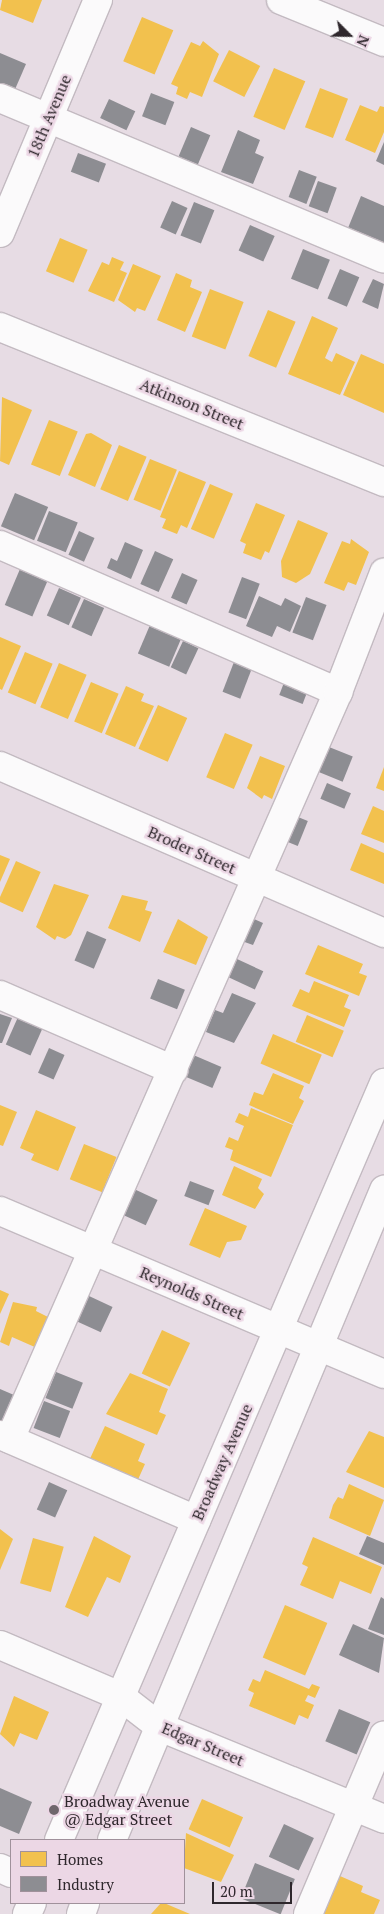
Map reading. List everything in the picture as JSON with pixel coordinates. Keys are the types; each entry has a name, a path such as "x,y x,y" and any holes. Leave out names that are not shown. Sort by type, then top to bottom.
{"street":[{"name":"18th Avenue","path":"0,232 98,0"},
{"path":"281,0 384,42"},
{"path":"0,98 384,259"},
{"name":"Atkinson Street","path":"0,327 384,482"},
{"path":"0,545 338,692"},
{"path":"196,1520 5,1437 92,1250 257,878 338,692 384,573"},
{"name":"Broder Street","path":"0,766 384,933"},
{"path":"0,995 172,1070"},
{"name":"Broadway Avenue","path":"59,1839 196,1520 281,1331 384,1083"},
{"path":"112,1839 384,1190"},
{"name":"Reynolds Street","path":"0,1212 384,1374"},
{"name":"Edgar Street","path":"0,1645 120,1696 160,1727 384,1819"},
{"path":"308,1914 384,1735"}],"building: Homes":[{"path":"2,0 42,0 33,23 0,10"},
{"path":"142,17 173,30 155,74 123,61"},
{"path":"203,41 219,54 202,97 190,92 187,99 176,94 178,87 171,84 191,42 200,46"},
{"path":"229,50 260,66 244,97 213,81"},
{"path":"274,68 305,81 285,130 253,117"},
{"path":"320,88 348,99 333,138 305,127"},
{"path":"360,105 377,112 380,106 384,107 384,132 375,153 345,140"},
{"path":"60,238 88,250 74,283 46,271"},
{"path":"112,257 124,262 120,270 127,273 114,302 88,291 102,262 109,265"},
{"path":"133,264 161,276 145,311 137,308 135,312 118,300"},
{"path":"176,273 192,280 190,287 202,292 185,332 157,320"},
{"path":"210,289 244,302 225,350 192,337"},
{"path":"268,310 296,322 276,368 248,356"},
{"path":"312,316 338,328 325,358 332,362 336,353 355,362 340,395 288,374"},
{"path":"361,354 384,364 384,413 343,395"},
{"path":"2,397 32,410 9,465 0,461"},
{"path":"49,420 78,432 60,476 31,465"},
{"path":"91,433 112,445 95,487 68,475 86,434"},
{"path":"119,445 147,457 128,501 100,489"},
{"path":"150,459 177,470 160,511 134,500"},
{"path":"179,471 206,482 187,528 181,525 177,534 162,528 166,519 160,517"},
{"path":"210,484 233,494 214,539 191,529"},
{"path":"256,503 285,515 269,553 265,551 261,560 243,553 246,544 240,541"},
{"path":"298,520 328,533 310,574 296,583 282,577 281,561"},
{"path":"351,539 369,552 356,585 348,582 344,591 324,583 342,541 350,544"},
{"path":"0,637 21,646 2,690 0,689"},
{"path":"25,652 53,664 35,704 8,693"},
{"path":"59,663 87,675 68,719 40,707"},
{"path":"91,682 119,694 102,733 74,722"},
{"path":"126,686 144,694 141,701 154,706 135,747 105,734"},
{"path":"158,705 187,718 168,762 138,749"},
{"path":"225,733 253,745 234,789 206,777"},
{"path":"260,756 285,766 272,799 264,795 262,799 247,788"},
{"path":"384,767 384,791 376,788"},
{"path":"373,806 384,811 384,843 361,834"},
{"path":"361,843 384,853 384,884 350,870"},
{"path":"0,855 10,859 0,882"},
{"path":"16,861 41,872 23,912 0,902 0,897"},
{"path":"54,884 89,895 71,935 65,939 57,936 55,940 36,927"},
{"path":"122,895 148,901 145,910 152,912 140,942 108,928"},
{"path":"178,919 208,937 196,965 163,952"},
{"path":"318,945 363,964 359,973 367,976 359,996 305,974"},
{"path":"314,981 349,995 344,1007 351,1010 344,1027 292,1006 300,989 309,993"},
{"path":"307,1015 344,1031 332,1057 296,1042"},
{"path":"273,1034 322,1055 309,1084 260,1063"},
{"path":"273,1073 304,1086 299,1098 304,1101 293,1124 249,1105 254,1092 263,1095"},
{"path":"0,1105 17,1112 3,1146 0,1145"},
{"path":"251,1108 293,1125 271,1177 230,1160 233,1150 225,1147 229,1137 238,1141 244,1126 235,1122 239,1113 248,1117"},
{"path":"36,1110 76,1127 58,1171 31,1160 34,1154 20,1148"},
{"path":"84,1144 116,1157 102,1192 70,1179"},
{"path":"234,1166 262,1179 258,1188 264,1194 255,1209 222,1195"},
{"path":"205,1208 247,1226 241,1240 227,1242 220,1258 189,1245"},
{"path":"0,1290 9,1294 0,1314"},
{"path":"13,1302 37,1307 36,1311 50,1318 37,1348 12,1337 9,1346 0,1342"},
{"path":"162,1330 190,1343 170,1387 142,1374"},
{"path":"130,1373 168,1389 159,1412 166,1415 157,1435 106,1414"},
{"path":"105,1426 145,1444 138,1461 145,1464 136,1484 88,1463"},
{"path":"369,1431 384,1437 384,1488 346,1472"},
{"path":"349,1484 384,1500 370,1536 329,1518 333,1505 338,1497 343,1499"},
{"path":"0,1529 13,1539 0,1570"},
{"path":"94,1536 131,1556 120,1583 107,1577 88,1617 65,1607"},
{"path":"313,1537 382,1567 371,1594 340,1581 333,1599 300,1585 308,1567 302,1564"},
{"path":"33,1538 64,1547 51,1592 20,1583"},
{"path":"285,1605 327,1623 305,1675 263,1657"},
{"path":"265,1670 309,1689 312,1684 320,1687 315,1698 308,1695 305,1701 314,1705 308,1719 299,1715 295,1725 249,1706 254,1693 248,1690 253,1679 260,1682"},
{"path":"14,1696 49,1712 37,1740 20,1733 14,1747 0,1734"},
{"path":"202,1799 243,1817 230,1847 189,1829"},
{"path":"186,1833 234,1855 221,1882 185,1868"},
{"path":"333,1873 363,1886 361,1892 380,1900 374,1914 315,1914"},
{"path":"160,1904 166,1904 190,1914 151,1914"}],"building: Industry":[{"path":"0,53 26,64 13,94 0,88"},
{"path":"151,93 174,102 165,125 142,116"},
{"path":"109,99 135,111 126,130 100,118"},
{"path":"191,127 210,135 197,166 178,157"},
{"path":"238,130 260,140 255,153 264,157 253,184 221,172"},
{"path":"384,142 384,165 376,161"},
{"path":"78,153 106,164 99,182 71,172"},
{"path":"299,170 317,177 306,204 289,197"},
{"path":"318,181 337,188 328,213 309,206"},
{"path":"361,196 384,206 384,243 348,228"},
{"path":"172,201 188,208 176,234 160,227"},
{"path":"194,202 214,210 201,244 181,235"},
{"path":"250,225 275,236 263,262 239,251"},
{"path":"303,249 330,260 318,290 291,279"},
{"path":"340,269 359,277 347,307 327,298"},
{"path":"373,279 384,284 378,309 362,302"},
{"path":"15,493 48,507 34,540 1,526"},
{"path":"49,511 78,523 66,552 37,541"},
{"path":"79,531 95,538 84,562 68,555"},
{"path":"125,542 143,550 131,579 107,568 111,558 117,561"},
{"path":"155,551 173,559 159,592 140,584"},
{"path":"20,569 48,581 32,617 5,605"},
{"path":"182,573 198,580 187,605 171,598"},
{"path":"242,577 260,584 246,619 228,612"},
{"path":"59,588 81,598 69,625 47,615"},
{"path":"259,596 281,606 285,598 301,606 290,632 277,626 272,637 246,626"},
{"path":"306,597 327,605 313,640 292,632"},
{"path":"84,599 104,608 91,636 71,627"},
{"path":"150,625 181,638 169,667 138,654"},
{"path":"183,641 198,648 186,674 171,667"},
{"path":"234,662 252,669 240,699 223,692"},
{"path":"285,680 308,689 303,704 279,695"},
{"path":"324,745 353,757 343,782 314,770"},
{"path":"327,783 351,793 344,809 320,799"},
{"path":"293,815 308,821 298,846 283,840"},
{"path":"247,916 263,923 253,945 239,940"},
{"path":"87,931 106,939 94,969 74,960"},
{"path":"237,959 263,971 255,989 229,977"},
{"path":"158,979 185,990 177,1009 150,998"},
{"path":"232,993 256,1003 234,1043 206,1032 215,1010 223,1013"},
{"path":"0,1014 12,1018 2,1043 0,1043"},
{"path":"18,1017 43,1028 30,1055 6,1044"},
{"path":"49,1048 65,1055 54,1080 38,1073"},
{"path":"191,1054 221,1067 212,1088 182,1075"},
{"path":"190,1181 214,1190 209,1205 184,1196"},
{"path":"134,1189 158,1200 146,1225 122,1214"},
{"path":"89,1296 113,1307 101,1332 77,1321"},
{"path":"56,1372 83,1383 72,1409 46,1398"},
{"path":"0,1389 14,1395 2,1421 0,1420"},
{"path":"44,1401 70,1411 60,1438 34,1428"},
{"path":"49,1482 67,1490 55,1518 37,1509"},
{"path":"367,1536 384,1543 384,1565 359,1554"},
{"path":"381,1597 384,1599 384,1635 368,1629"},
{"path":"353,1624 384,1638 379,1673 339,1655"},
{"path":"339,1709 370,1722 357,1755 325,1741"},
{"path":"0,1788 32,1802 19,1834 0,1826"},
{"path":"284,1824 314,1838 299,1871 269,1857"},
{"path":"255,1863 295,1879 281,1914 241,1898"}],"place":[{"name":"Broadway Avenue @ Edgar Street","path":"54,1810"}]}
